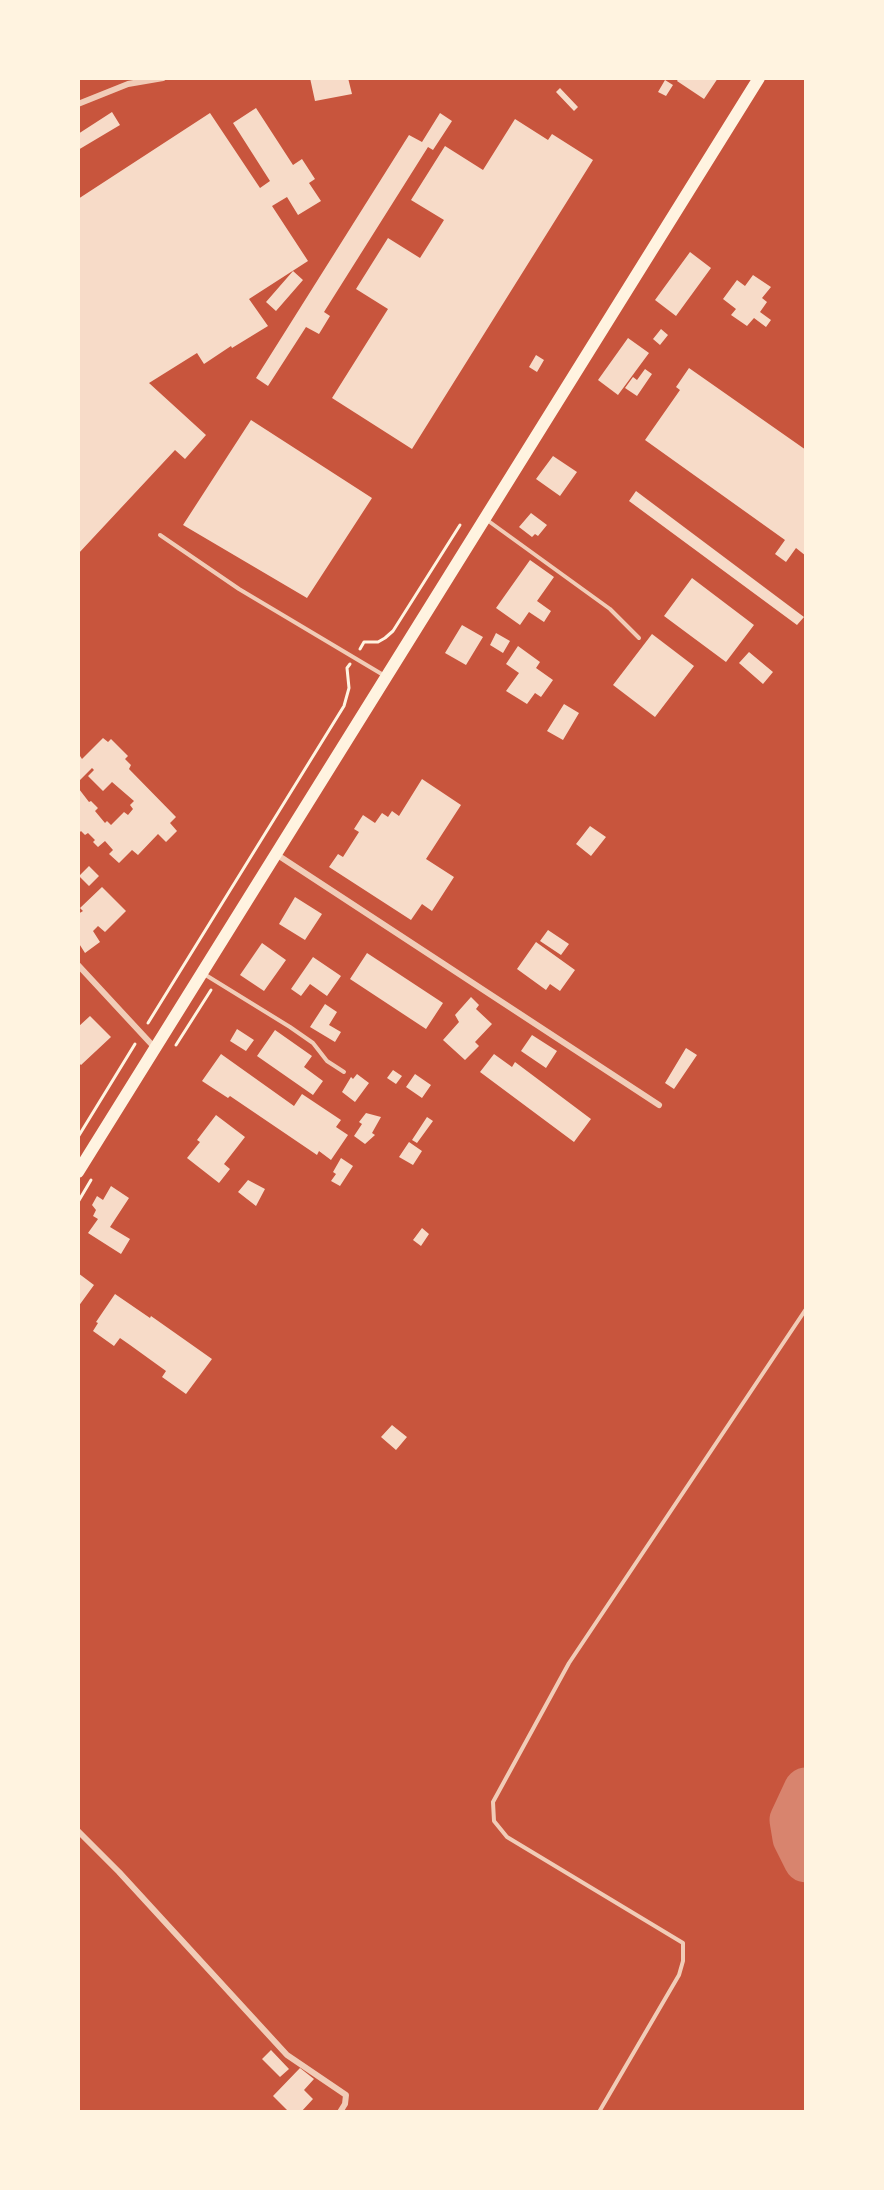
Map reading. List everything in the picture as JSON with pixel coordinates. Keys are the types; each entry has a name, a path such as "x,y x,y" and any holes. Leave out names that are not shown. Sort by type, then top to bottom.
{"main road":[{"path":"78,1172 759,78"}],"street":[{"path":"78,104 128,84 163,78"},
{"path":"276,853 660,1105"},
{"path":"78,965 155,1048"},
{"path":"78,1831 136,1889 287,2055 346,2095 345,2104 340,2112"}],"lane":[{"path":"484,518 610,609 639,638"},
{"path":"160,535 239,589 386,676"},
{"path":"201,972 313,1043 327,1061 344,1072"},
{"path":"599,2112 679,1975 683,1961 682,1943 507,1837 494,1821 493,1802 569,1663 806,1309"}],"path":[{"path":"362,645 364,642 378,642 393,631 460,525"},
{"path":"78,1137 344,706 349,688 347,668 349,665"},
{"path":"284,805 289,808"}],"building":[{"path":"310,78 348,78 352,94 315,101"},
{"path":"679,78 718,78 704,99 677,81"},
{"path":"665,80 673,85 666,96 658,92"},
{"path":"560,88 578,107 574,111 556,92"},
{"path":"256,108 293,165 302,159 315,179 309,183 321,201 298,215 287,197 272,206 308,261 249,299 268,326 204,364 197,353 149,383 206,435 185,459 175,450 78,554 78,199 210,113 260,188 270,181 233,123"},
{"path":"112,112 120,125 78,150 78,134"},
{"path":"440,113 452,121 433,150 428,147 324,312 330,316 319,334 306,327 268,386 256,378 409,135 422,142"},
{"path":"515,119 548,140 552,134 593,160 412,449 332,398 388,309 356,289 388,238 420,258 444,220 411,200 445,146 483,170"},
{"path":"690,252 711,268 676,316 655,300"},
{"path":"293,271 303,280 276,311 266,302"},
{"path":"753,275 771,287 762,298 767,302 760,312 771,320 766,327 754,318 747,326 731,315 736,309 723,299 737,280 745,286"},
{"path":"661,329 668,335 660,345 653,339"},
{"path":"628,338 649,353 618,395 598,380"},
{"path":"536,355 544,360 537,372 529,367"},
{"path":"689,368 806,450 806,556 796,548 786,562 775,554 785,540 645,440 680,390 676,387"},
{"path":"645,369 652,374 637,396 625,388 633,377 637,380"},
{"path":"251,420 372,498 307,598 183,525"},
{"path":"553,456 577,472 560,496 536,479"},
{"path":"636,491 804,617 797,625 629,501"},
{"path":"531,513 547,525 538,536 535,534 532,537 519,527"},
{"path":"530,560 554,577 537,601 551,611 544,622 529,612 520,625 496,608"},
{"path":"692,578 754,625 726,662 664,616"},
{"path":"462,625 483,637 466,665 445,653"},
{"path":"496,633 510,641 503,653 490,645"},
{"path":"652,634 694,666 655,717 613,685"},
{"path":"518,646 540,662 536,668 553,680 541,697 535,693 527,704 506,691 519,673 506,664"},
{"path":"749,652 773,672 763,684 739,663"},
{"path":"564,704 579,713 563,740 547,731"},
{"path":"103,738 108,742 111,739 128,756 125,759 131,765 129,769 176,817 170,823 177,831 166,842 158,834 138,855 132,850 119,863 109,854 113,850 105,841 98,847 88,833 85,835 81,831 78,834 79,789 89,802 91,801 98,808 95,811 105,823 107,821 111,825 124,812 128,815 133,809 130,805 134,801 112,782 103,791 88,776 94,770 92,768 78,782 78,758 80,756 82,759"},
{"path":"422,779 461,805 426,859 454,877 432,911 422,904 411,920 329,867 338,854 343,857 359,832 354,829 363,815 375,823 382,813 388,817 392,811 399,816"},
{"path":"590,826 606,837 591,856 576,844"},
{"path":"89,866 99,876 89,886 79,876"},
{"path":"102,887 126,911 105,932 98,926 93,931 100,942 85,953 78,942 78,914 83,911 80,908"},
{"path":"295,897 322,914 305,940 279,924"},
{"path":"548,930 569,944 561,955 540,941"},
{"path":"536,942 575,970 560,991 550,984 546,990 517,969"},
{"path":"262,943 286,960 264,991 240,975"},
{"path":"367,953 443,1003 426,1029 350,979"},
{"path":"313,957 341,976 327,996 310,984 301,996 291,989"},
{"path":"471,997 479,1005 476,1009 492,1024 475,1042 479,1046 465,1060 443,1040 459,1022 455,1015"},
{"path":"325,1004 337,1012 329,1025 341,1032 335,1042 310,1027"},
{"path":"90,1016 111,1037 81,1065 78,1062 78,1027"},
{"path":"237,1029 254,1040 246,1051 230,1041"},
{"path":"275,1030 312,1056 304,1067 323,1081 313,1095 257,1056"},
{"path":"532,1035 557,1051 546,1068 521,1051"},
{"path":"686,1048 697,1055 674,1089 665,1083"},
{"path":"221,1054 294,1106 302,1094 341,1120 336,1127 348,1135 331,1160 319,1151 317,1155 230,1096 228,1098 202,1081"},
{"path":"494,1054 512,1067 515,1062 591,1119 574,1142 480,1072"},
{"path":"393,1070 402,1076 396,1084 387,1078"},
{"path":"357,1074 369,1083 355,1102 342,1092 351,1077 353,1079"},
{"path":"415,1074 431,1085 422,1098 406,1087"},
{"path":"366,1113 381,1117 372,1133 375,1135 365,1144 354,1136 362,1124 359,1122"},
{"path":"216,1115 245,1137 224,1164 230,1169 219,1183 187,1158 200,1142 197,1140"},
{"path":"427,1117 433,1121 417,1143 412,1140"},
{"path":"409,1142 422,1151 413,1165 399,1157"},
{"path":"341,1158 353,1166 340,1186 331,1181"},
{"path":"248,1180 265,1189 256,1206 238,1192"},
{"path":"111,1186 129,1198 110,1227 130,1239 121,1254 88,1233 98,1219 93,1216 96,1210 92,1205 97,1196 103,1200"},
{"path":"422,1228 429,1234 421,1246 413,1240"},
{"path":"78,1273 94,1285 78,1307"},
{"path":"115,1294 212,1359 186,1394 162,1377 166,1371 120,1338 114,1346 93,1331 98,1323 96,1322"},
{"path":"392,1425 407,1437 396,1450 381,1437"},
{"path":"271,2050 289,2069 280,2077 262,2059"},
{"path":"300,2068 314,2079 304,2090 313,2099 301,2112 289,2112 273,2096"}],"taxiway":[{"path":"806,1790 792,1820 795,1838 806,1860"}]}
